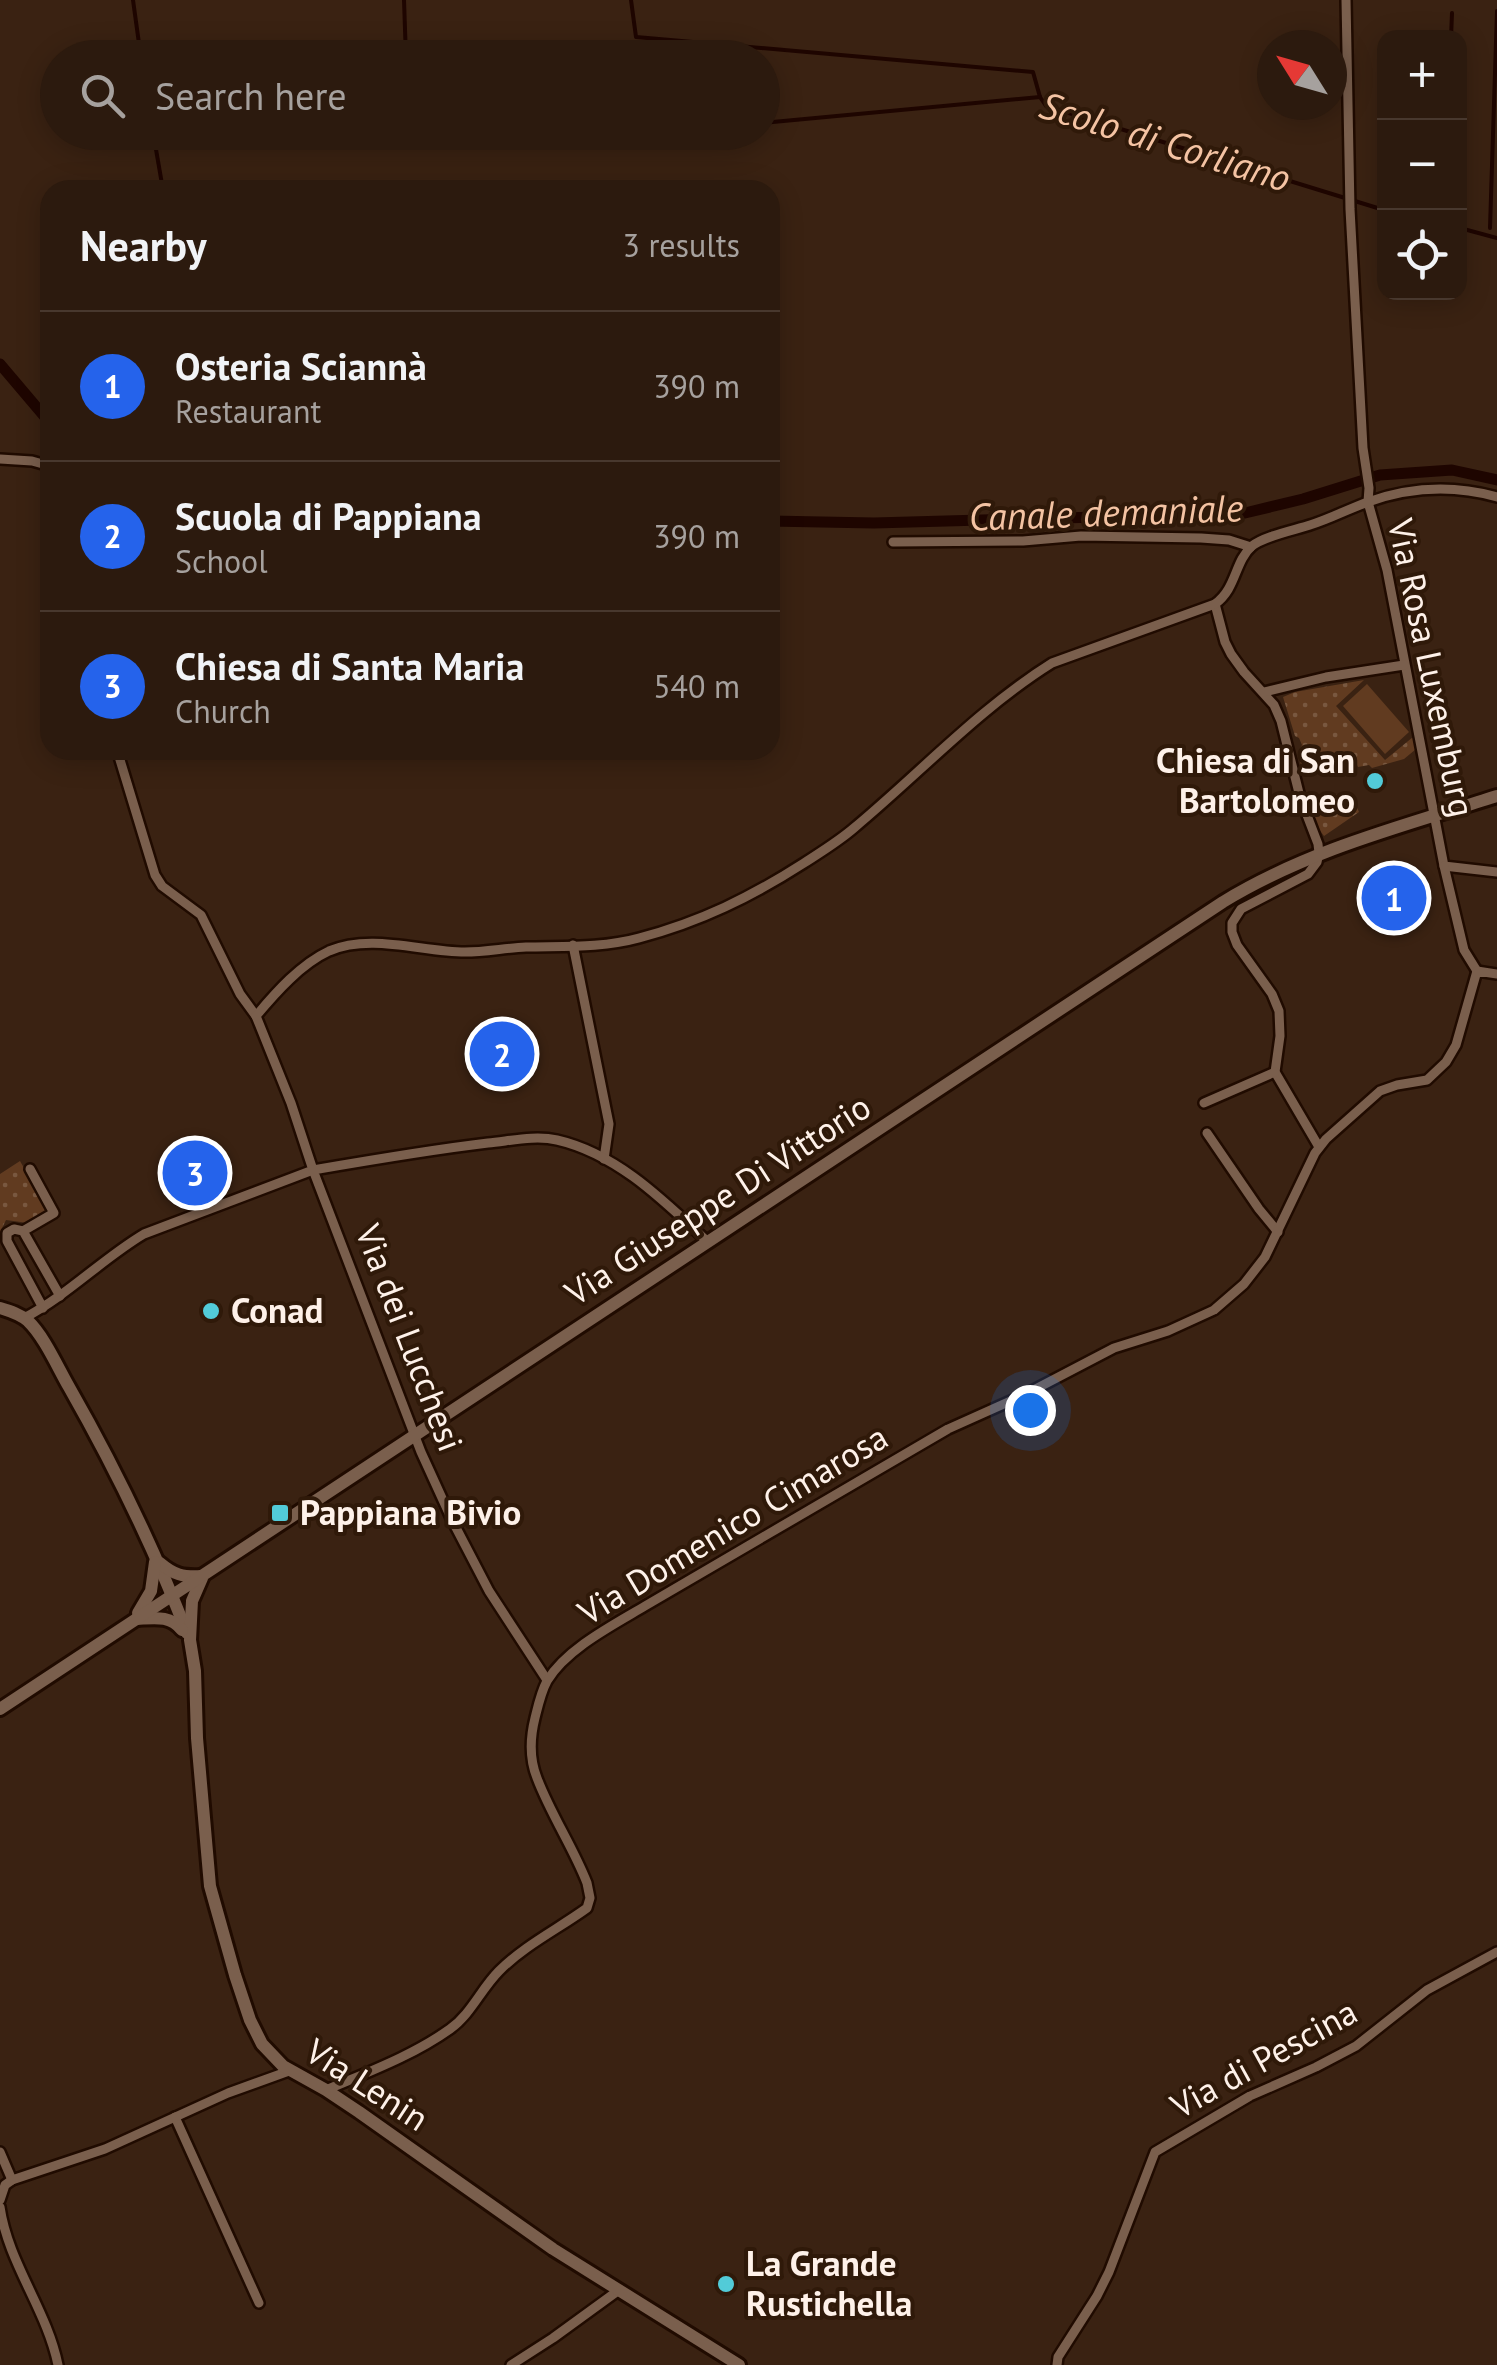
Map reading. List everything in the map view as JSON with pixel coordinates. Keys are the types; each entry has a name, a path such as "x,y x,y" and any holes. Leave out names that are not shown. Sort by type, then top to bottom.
{"main road":[{"name":"Via Giuseppe Di Vittorio","path":"0,1709 1223,902 1319,853 1497,796"},
{"path":"0,1308 24,1318"},
{"name":"Via Lenin","path":"24,1318 33,1327 126,1492 190,1640"},
{"path":"155,1558 174,1574 203,1575"},
{"path":"134,1620 151,1591 155,1558"},
{"name":"Via Lenin","path":"203,1575 192,1601 190,1640 214,1903 255,2032 269,2053 554,2249 739,2365"},
{"path":"134,1620 167,1619 190,1640"}],"street":[{"name":"Via Rosa Luxemburg","path":"1346,0 1350,201 1368,502 1386,570 1444,866 1497,872"},
{"path":"0,459 40,463"},
{"path":"256,1016 310,963 343,946 377,944 464,952 636,939 741,901 851,831 993,707 1052,663 1216,604 1231,588 1251,547 1259,542 1405,492 1457,489 1497,497"},
{"path":"894,542 1161,537 1229,540 1251,547"},
{"path":"1216,604 1231,654 1274,705 1281,721 1319,853 1308,874 1241,909 1232,923 1237,945 1272,994 1279,1011 1275,1072 1319,1147"},
{"path":"1264,692 1404,664"},
{"name":"Via dei Lucchesi","path":"120,760 155,875 162,886 201,915 240,994 256,1016 421,1452 489,1591 548,1680"},
{"path":"1444,866 1464,950 1477,971 1497,974"},
{"path":"573,945 609,1124 604,1159"},
{"name":"Via Domenico Cimarosa","path":"326,2090 391,2063 448,2030 468,2014 490,1981 512,1959 590,1904 587,1883 532,1763 533,1726 548,1680 568,1658 599,1634 948,1429 1114,1348 1168,1331 1214,1310 1256,1269 1319,1147 1380,1091 1427,1080 1440,1070 1456,1045 1477,971"},
{"path":"1204,1103 1275,1072"},
{"path":"1207,1133 1278,1232"},
{"path":"24,1318 144,1234 313,1170 532,1138 555,1139 604,1159 664,1199 708,1242"},
{"path":"30,1169 54,1214 23,1231 14,1229 6,1241 43,1308"},
{"path":"23,1231 60,1296"},
{"name":"Via di Pescina","path":"1057,2365 1058,2356 1109,2272 1155,2152 1212,2116 1356,2046 1427,1990 1497,1952"},
{"path":"3,2193 289,2070"},
{"path":"175,2117 259,2303"},
{"path":"0,2152 9,2242 58,2365"},
{"path":"511,2365 619,2290"}],"shaded area":[{"path":"1364,680 1336,706 1385,760 1413,737 1416,749 1404,759 1372,768 1358,767 1355,761 1302,775 1302,745 1295,736 1283,697"},
{"path":"1367,684 1409,732 1385,754 1343,706"},
{"path":"1350,792 1359,812 1324,836 1307,799"},
{"path":"20,1161 48,1211 28,1223 6,1220 0,1232 0,1174"}],"waterway":[{"path":"133,0 139,40"},
{"name":"Scolo di Corliano","path":"404,0 405,40"},
{"path":"631,0 636,37 670,40"},
{"path":"1490,228 1497,11"},
{"path":"1451,30 1452,13"},
{"path":"780,50 1033,72 1040,97"},
{"name":"Scolo di Corliano","path":"1040,97 1046,106 1377,208"},
{"name":"Scolo di Corliano","path":"780,121 1040,97"},
{"path":"156,150 161,180"},
{"name":"Scolo di Corliano","path":"1467,230 1497,238"},
{"name":"Canale demaniale","path":"0,364 40,411"},
{"name":"Canale demaniale","path":"780,521 874,523 1245,513 1380,475 1452,470 1497,480"}],"place":[{"name":"Chiesa di San Bartolomeo","path":"1375,781"},
{"name":"Osteria Sciannà","path":"1394,898"},
{"name":"Scuola di Pappiana","path":"502,1054"},
{"name":"Chiesa di Santa Maria","path":"195,1173"},
{"name":"Conad","path":"211,1311"},
{"name":"Pappiana Bivio","path":"280,1513"},
{"name":"La Grande Rustichella","path":"726,2284"}]}
